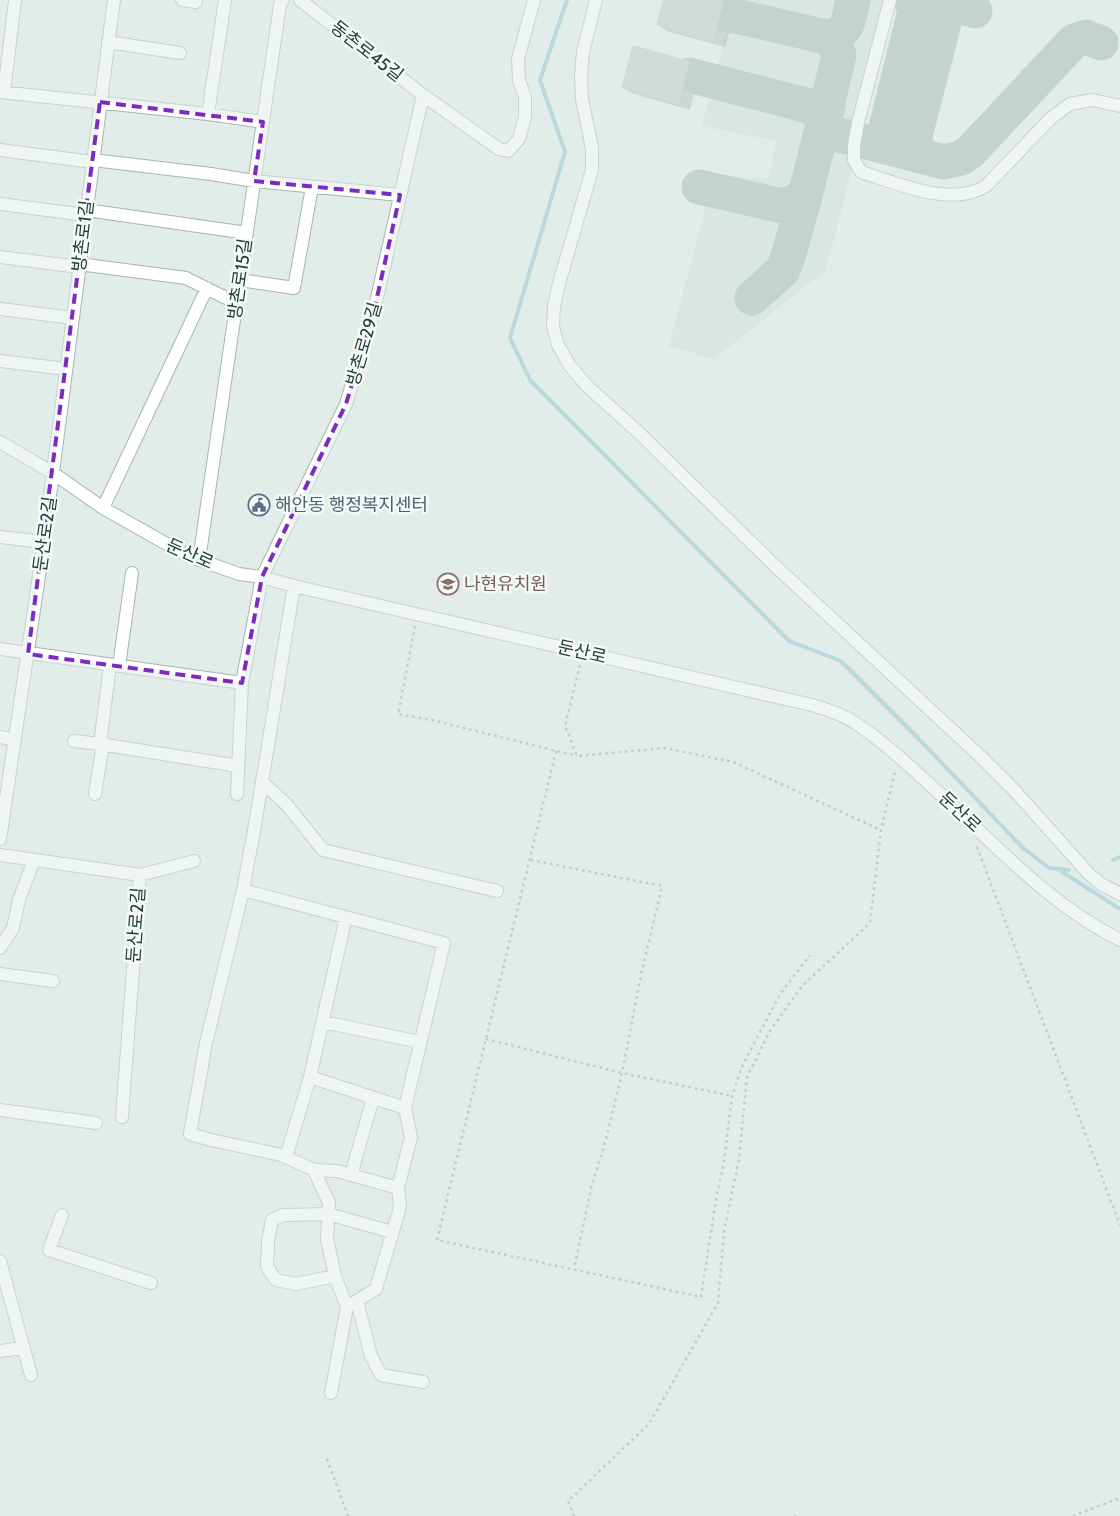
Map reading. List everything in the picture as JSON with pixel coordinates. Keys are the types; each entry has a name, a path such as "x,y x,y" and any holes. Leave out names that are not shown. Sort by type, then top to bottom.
{"street":[{"path":"15,0 5,36 2,92 208,114 263,122"},
{"name":"방촌로1길","path":"53,473 112,0"},
{"path":"182,0 196,2"},
{"path":"208,114 225,0"},
{"name":"방촌로15길","path":"199,560 280,5 283,0"},
{"name":"동촌로45길","path":"308,2 423,95 499,150 508,151 518,139 525,117 525,96 519,80 518,59 534,0"},
{"path":"596,0 583,52 580,77 582,98 592,148 592,170 554,307 553,326 558,345 570,366 587,386 637,431 772,562 981,757 1015,791 1089,874 1101,884 1120,894"},
{"path":"890,0 854,145 854,160 861,172 929,193 964,195 977,192 986,186 1051,118 1070,104 1092,100 1120,106"},
{"path":"108,42 180,53"},
{"name":"방촌로29길","path":"242,683 262,577 346,404 374,311 423,95"},
{"path":"0,150 211,174 254,181 400,195"},
{"path":"240,280 294,288 312,187"},
{"path":"0,204 86,212 247,234"},
{"path":"0,257 186,278 236,303"},
{"path":"103,508 207,288"},
{"path":"0,309 72,318"},
{"path":"0,361 66,370"},
{"name":"둔산로","path":"0,442 53,473 103,508 188,556 239,574 262,577 294,586 812,704 835,712 854,722 899,757 1012,861 1073,912 1120,940"},
{"name":"둔산로2길","path":"0,839 53,473"},
{"path":"0,537 44,542"},
{"path":"95,794 114,666 132,573"},
{"path":"294,586 243,890 206,1043 190,1134 286,1157 314,1170 337,1171 398,1188"},
{"path":"0,649 242,683 237,794"},
{"path":"0,737 15,740"},
{"path":"74,741 238,766"},
{"path":"262,782 286,804 322,850 497,890"},
{"name":"둔산로2길","path":"0,855 140,875 122,1117"},
{"path":"0,948 13,928 19,900 34,860"},
{"path":"140,875 194,861"},
{"path":"243,890 444,943 405,1108 411,1137 398,1188 400,1206 376,1289 352,1304 331,1393"},
{"path":"286,1157 310,1078 346,917"},
{"path":"0,974 53,981"},
{"path":"322,1022 420,1042"},
{"path":"310,1078 405,1108"},
{"path":"351,1175 373,1098"},
{"path":"0,1110 96,1124"},
{"path":"314,1170 329,1202 327,1239 335,1276 352,1304 371,1356 381,1375 423,1382"},
{"path":"335,1276 296,1284 276,1280 267,1267 268,1241 272,1220 283,1215 328,1214 392,1232"},
{"path":"62,1215 49,1250 151,1283"},
{"path":"0,1261 31,1375"},
{"path":"0,1351 23,1348"}],"path":[{"path":"418,614 398,714 432,720 577,756 665,748 733,762 881,830"},
{"path":"577,756 565,726 583,652"},
{"path":"556,751 437,1240 701,1297 716,1200 724,1162 732,1096 743,1064 781,993 810,955"},
{"path":"574,1516 568,1501 649,1424 718,1303 724,1232 739,1158 747,1078 770,1030 802,986 870,923 881,830 899,757"},
{"path":"976,845 1120,1225"},
{"path":"530,860 662,886 641,975 622,1073 605,1143 592,1184 574,1269"},
{"path":"486,1039 622,1073 732,1096"},
{"path":"327,1459 348,1516"},
{"path":"1073,1516 1120,1498"}],"highlighted area":[{"path":"100,102 263,122 254,181 400,195 374,311 346,404 262,577 242,683 28,654"}],"shaded area":[{"path":"735,0 895,0 826,270 714,359 669,346 714,175 768,178 777,141 702,126"}],"building":[{"path":"663,0 724,0 713,42 656,25"},
{"path":"633,45 690,61 678,104 621,88"}],"waterway":[{"path":"567,0 540,80 565,152 510,338 530,380 789,641 841,661 1022,847 1049,868 1069,870"},
{"path":"1113,860 1120,857"},
{"path":"1061,871 1120,909"}],"taxiway":[{"path":"826,37 844,29 849,19 853,0"},
{"path":"890,148 885,141 885,132 915,11 911,0"},
{"path":"924,157 917,147 915,136 945,19 941,5 933,0"},
{"path":"935,0 975,11"},
{"path":"727,14 826,37 833,42 839,55 829,97 822,103 809,106"},
{"path":"689,75 809,106 818,113 831,131 836,134 944,162 961,158 970,152 1074,41 1086,37 1101,43"},
{"path":"699,187 783,206 805,196 828,105"},
{"path":"752,298 783,270 805,196"}],"place":[{"name":"해안동 행정복지센터","path":"259,505"},
{"name":"나현유치원","path":"448,584"}]}
